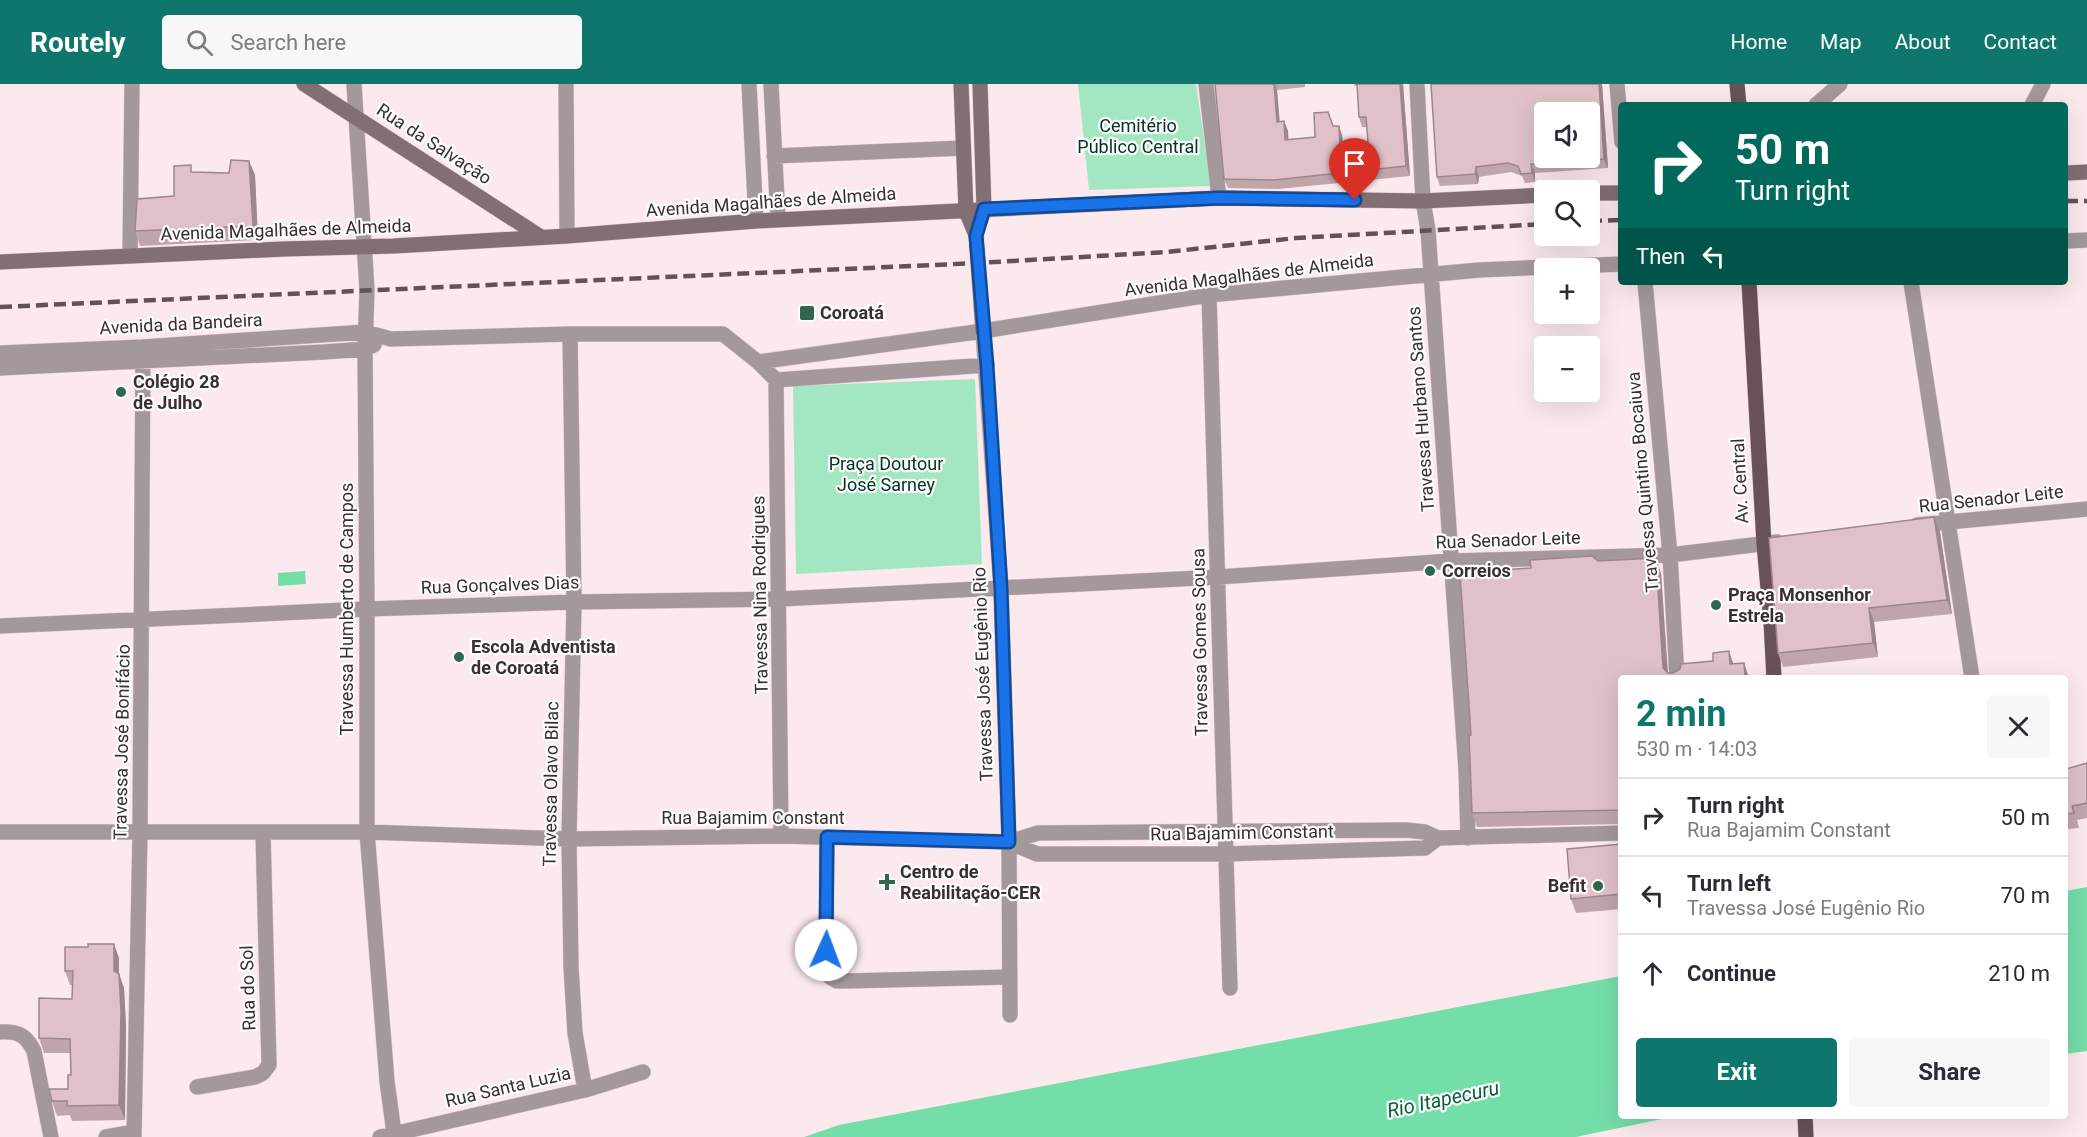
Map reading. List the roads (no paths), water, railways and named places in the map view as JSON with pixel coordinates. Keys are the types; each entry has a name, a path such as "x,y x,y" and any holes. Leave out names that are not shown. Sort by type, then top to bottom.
{"main road":[{"path":"1737,84 1739,102"},
{"name":"Av. Central","path":"1749,285 1774,675"},
{"path":"1805,1119 1806,1137"}],"street":[{"path":"130,256 132,84"},
{"name":"Rua da Salvação","path":"304,84 541,237"},
{"name":"Travessa Humberto de Campos","path":"354,84 367,290 364,349 367,832 387,1081 387,1135"},
{"path":"566,84 567,236"},
{"path":"749,84 756,221"},
{"path":"771,84 778,219"},
{"path":"961,84 966,211 976,236 983,331"},
{"path":"976,236 984,209 980,84"},
{"path":"1206,84 1220,198"},
{"name":"Travessa Hurbano Santos","path":"1417,84 1423,201 1428,230 1466,770 1468,838"},
{"path":"1617,84 1619,102"},
{"path":"1819,102 1840,84"},
{"path":"2034,102 2043,84"},
{"path":"774,156 963,148"},
{"path":"2068,173 2087,172"},
{"path":"1600,194 1618,193"},
{"name":"Avenida Magalhães de Almeida","path":"0,262 567,236 778,219 1220,198 1423,201 1534,196"},
{"path":"2068,241 2087,240"},
{"name":"Avenida Magalhães de Almeida","path":"758,362 983,331 1209,295 1431,274 1618,264"},
{"name":"Travessa Quintino Bocaiuva","path":"1645,285 1670,555 1677,675"},
{"path":"1911,285 1972,675"},
{"name":"Travessa Gomes Sousa","path":"1209,295 1230,988"},
{"name":"Travessa José Eugênio Rio","path":"983,331 1001,588 1009,842 1010,1015"},
{"path":"365,332 391,339 570,334 723,334 776,380 987,365"},
{"name":"Avenida da Bandeira","path":"0,368 365,332"},
{"name":"Travessa Olavo Bilac","path":"570,334 574,602 568,839 572,1009 585,1090"},
{"path":"364,349 391,339"},
{"name":"Avenida da Bandeira","path":"0,353 144,354 364,349"},
{"name":"Travessa José Bonifácio","path":"134,1134 140,831 144,354"},
{"name":"Travessa Nina Rodrigues","path":"776,380 781,836"},
{"name":"Rua Senador Leite","path":"1902,527 2087,509"},
{"name":"Rua Senador Leite","path":"1001,588 1219,577 1451,561 1670,555 1786,541"},
{"name":"Rua Gonçalves Dias","path":"0,626 367,609 574,602 780,599 1001,588"},
{"name":"Rua Bajamim Constant","path":"568,839 781,836 1009,842 1038,833 1406,830 1425,832 1438,838 1618,833"},
{"path":"0,832 367,832 568,839"},
{"name":"Rua do Sol","path":"197,1087 255,1077 263,1073 269,1065 263,833"},
{"path":"827,837 827,969 830,977 837,981 846,981 1009,976"},
{"name":"Rua Bajamim Constant","path":"1009,842 1037,854 1225,854 1394,851 1425,848 1438,838"},
{"path":"0,1032 12,1031 22,1034 29,1040 34,1052 51,1137"},
{"name":"Rua Santa Luzia","path":"387,1135 585,1090 643,1072"},
{"path":"106,1137 134,1134"}],"water":[{"path":"305,571 306,584 278,586 278,573"},
{"path":"2087,887 2087,1051 2068,1054 2068,891"},
{"name":"Rio Itapecuru","path":"1618,977 1618,1119 1662,1119 1576,1137 804,1137 839,1125"}],"railway":[{"path":"2068,201 2087,201"},
{"path":"1600,221 1618,220"},
{"path":"0,307 978,263 1167,252 1296,238 1534,225"}],"place":[{"name":"Coroatá","path":"807,313"},
{"name":"Colégio 28 de Julho","path":"121,392"},
{"name":"Correios","path":"1430,571"},
{"name":"Praça Monsenhor Estrela","path":"1716,605"},
{"name":"Escola Adventista de Coroatá","path":"459,657"},
{"name":"Centro de Reabilitação-CER","path":"887,882"},
{"name":"Befit","path":"1598,886"}],"park label":[{"name":"Cemitério Público Central","path":"1138,136"},
{"name":"Praça Doutour José Sarney","path":"886,474"}]}
